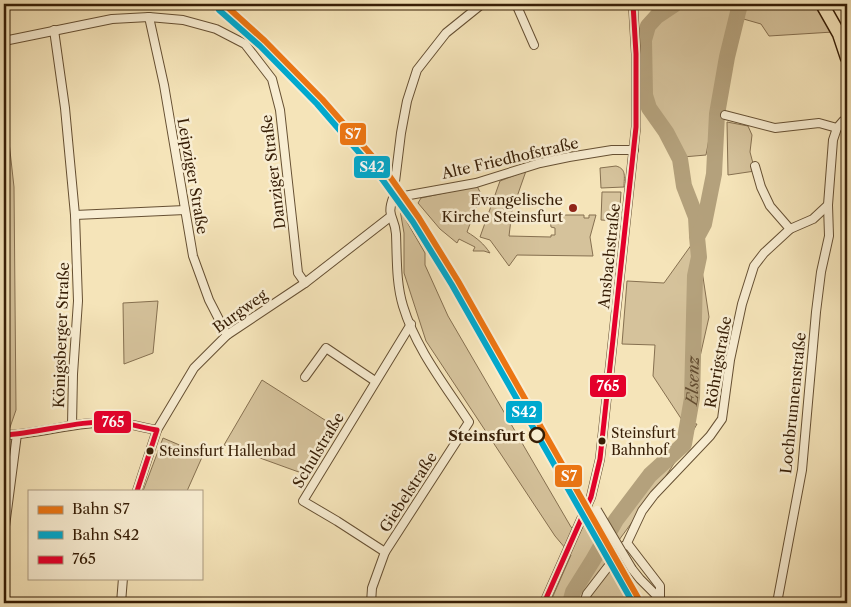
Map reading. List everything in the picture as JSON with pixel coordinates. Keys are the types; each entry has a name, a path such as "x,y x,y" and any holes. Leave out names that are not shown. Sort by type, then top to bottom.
{"main road":[{"path":"822,4 833,21 847,58"}],"street":[{"path":"411,324 403,306 398,277 396,226 390,216 407,101 417,70 446,33 482,4"},
{"path":"516,4 534,45"},
{"name":"Ansbachstraße","path":"544,603 591,497 600,459 636,127 636,54 633,4"},
{"name":"Danziger Straße","path":"4,41 112,19 149,17 183,20 216,29 245,44 272,79 280,110 298,273 305,283"},
{"name":"Leipziger Straße","path":"149,17 164,85 193,256 209,300 227,334"},
{"name":"Königsberger Straße","path":"54,30 65,108 75,215 78,301 72,425"},
{"path":"725,115 775,128 819,123 837,128"},
{"path":"828,205 833,140 837,128 847,119"},
{"name":"Alte Friedhofstraße","path":"393,198 476,183 569,156 612,150 634,150"},
{"path":"755,166 761,187 770,206 790,229"},
{"name":"Röhrigstraße","path":"584,603 587,594 627,543 642,511 654,495 710,436 722,419 730,360 742,304 754,266 764,253 790,229 813,219 828,205"},
{"name":"Lochbrunnenstraße","path":"777,603 802,470 816,312 821,272 829,236 828,205"},
{"path":"75,215 185,210"},
{"name":"Burgweg","path":"137,490 157,430 194,368 227,334 305,283 390,216"},
{"name":"Schulstraße","path":"385,552 303,501 411,324"},
{"name":"Giebelstraße","path":"371,603 372,588 385,552 469,422 419,344 411,324"},
{"path":"305,377 326,348 375,381"},
{"path":"4,434 17,434 72,425 116,422 157,430"},
{"path":"4,534 17,434"},
{"path":"591,497 632,569 662,601"},
{"path":"627,543 660,586 662,601"},
{"path":"121,603 123,580"}],"shaded area":[{"path":"685,4 737,4 731,23 706,155 683,157 659,120 646,95 646,41 651,27"},
{"path":"750,4 813,4 833,32 769,36 761,24 740,18"},
{"path":"4,97 14,187 16,410 7,436 4,477"},
{"path":"727,122 748,126 752,135 750,152 755,171 728,175"},
{"path":"620,167 623,171 624,187 601,188 600,168"},
{"path":"526,171 512,211 509,236 551,237 551,235 555,235 555,228 551,227 550,219 559,219 559,215 584,215 584,218 589,218 589,215 596,215 590,237 593,256 517,255 509,266 490,240 480,237 500,181"},
{"path":"477,186 481,194 467,232 480,241 490,253 473,251 475,247 459,239 457,243 440,229 418,203 421,198"},
{"path":"602,192 621,192 619,221 601,220"},
{"path":"400,210 425,253 425,265 448,316 571,527 579,535 584,524 629,603 550,603 571,555 555,536 426,341 404,273 404,233"},
{"path":"697,237 709,317 685,423 697,424 666,476 619,540 609,523 635,488 652,471 679,451 684,423 653,376 655,345 622,344 627,281 664,283"},
{"path":"158,301 153,353 124,364 123,303"},
{"path":"262,380 339,429 310,474 307,475 224,445"},
{"path":"163,438 203,455 187,490 143,490"}],"waterway":[{"name":"Elsenz","path":"675,4 657,16 648,26 644,40 645,95 649,108 666,132 680,159 684,186 696,217 697,235"},
{"name":"Elsenz","path":"570,603 573,592 616,520 650,475 684,444 692,398 695,276 699,257 697,237 704,224 714,174 717,114 727,57 740,4"}],"rail line":[{"name":"S7","path":"224,4 265,41 322,99 388,174 419,218 458,281 641,603"},
{"name":"S42","path":"219,10 260,46 317,104 382,179 413,222 452,285 633,603"}],"transit line":[{"name":"765","path":"544,603 591,497 600,459 636,127 636,54 633,4"},
{"name":"765","path":"4,435 101,422 120,423 157,430 137,490"}],"place":[{"name":"Evangelische Kirche Steinsfurt","path":"573,208"},
{"name":"Steinsfurt","path":"537,435"},
{"name":"Steinsfurt Bahnhof","path":"602,441"},
{"name":"Steinsfurt Hallenbad","path":"150,451"}]}
